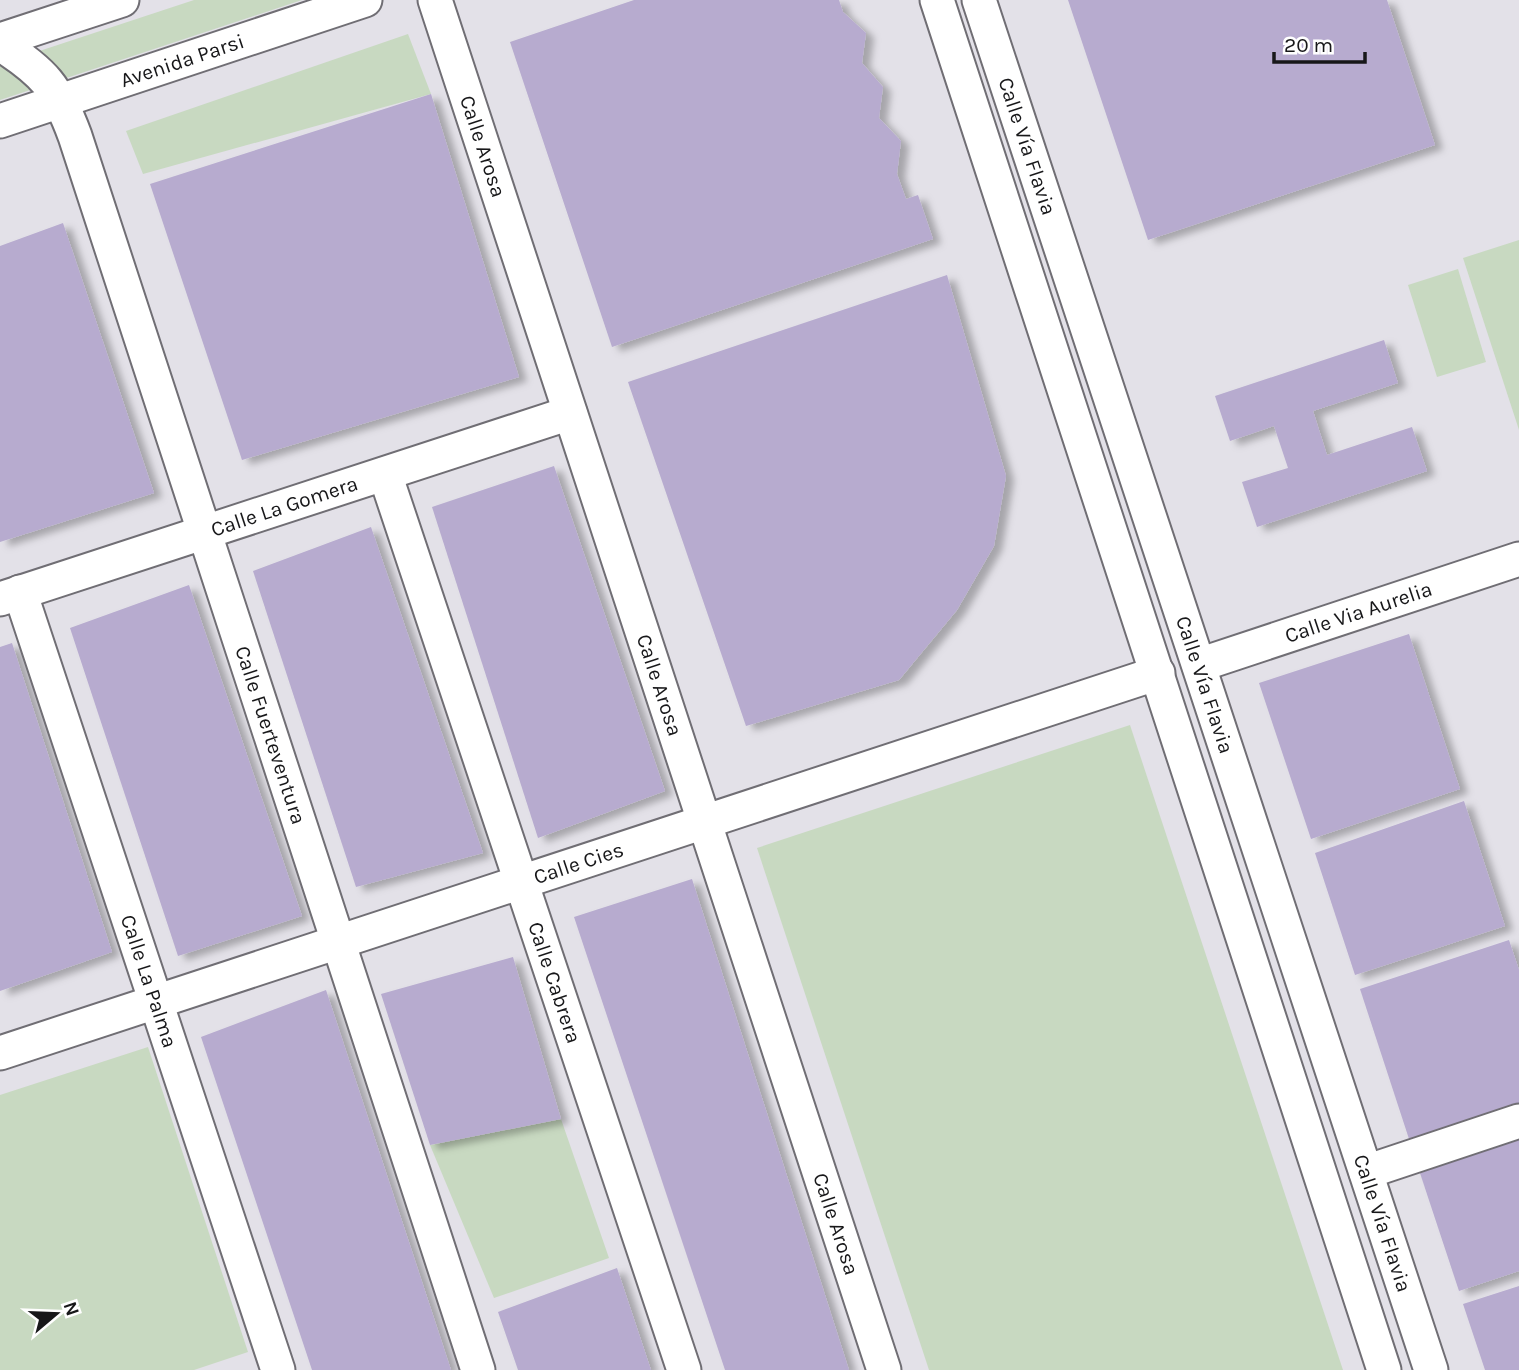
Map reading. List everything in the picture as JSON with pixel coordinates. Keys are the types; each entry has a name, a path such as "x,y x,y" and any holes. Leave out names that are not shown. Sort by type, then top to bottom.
{"street":[{"path":"0,42 122,0"},
{"name":"Avenida Parsi","path":"0,121 365,0"},
{"name":"Calle Arosa","path":"435,0 884,1370"},
{"name":"Calle Vía Flavia","path":"937,0 1384,1370"},
{"name":"Calle Vía Flavia","path":"979,0 1431,1370"},
{"name":"Calle Fuerteventura","path":"0,42 36,66 62,101 478,1370"},
{"name":"Calle La Gomera","path":"10,596 570,413"},
{"name":"Calle Cabrera","path":"385,474 684,1370"},
{"name":"Calle Via Aurelia","path":"1199,665 1519,559"},
{"name":"Calle La Palma","path":"10,596 156,1002 275,1369"},
{"name":"Calle Cies","path":"0,1053 1158,673"},
{"path":"1366,1172 1519,1121"}],"green space":[{"path":"194,0 302,0 0,100 0,64"},
{"path":"408,34 431,94 143,174 126,131"},
{"path":"1519,240 1519,430 1463,258"},
{"path":"1458,269 1486,362 1437,377 1408,285"},
{"path":"1130,725 1343,1370 929,1370 757,848"},
{"path":"148,1047 248,1352 194,1370 0,1370 0,1095"},
{"path":"561,1119 609,1258 494,1298 430,1145"}],"building":[{"path":"634,0 839,0 843,12 866,33 862,63 883,87 879,118 901,141 897,174 906,199 918,195 933,239 612,347 510,42"},
{"path":"1068,0 1387,0 1435,145 1148,240"},
{"path":"431,94 519,377 242,460 150,184"},
{"path":"63,223 154,493 0,542 0,246"},
{"path":"947,275 1006,476 994,546 957,610 899,680 746,726 628,382"},
{"path":"1384,340 1398,383 1313,411 1327,455 1412,427 1427,471 1257,527 1242,482 1288,468 1274,426 1230,441 1215,396"},
{"path":"554,466 665,791 538,838 432,507"},
{"path":"371,527 483,853 356,887 253,571"},
{"path":"189,585 302,916 178,956 70,628"},
{"path":"1409,634 1460,789 1311,839 1259,683"},
{"path":"12,643 112,952 0,991 0,647"},
{"path":"1464,801 1505,926 1355,975 1315,853"},
{"path":"692,879 849,1370 725,1370 574,917"},
{"path":"1509,940 1519,970 1519,1105 1410,1142 1360,989"},
{"path":"513,957 561,1119 430,1145 381,994"},
{"path":"326,990 451,1370 312,1370 201,1037"},
{"path":"1519,1134 1519,1271 1459,1291 1418,1167"},
{"path":"617,1268 651,1370 518,1370 498,1312"},
{"path":"1519,1286 1519,1370 1485,1370 1463,1304"}]}
